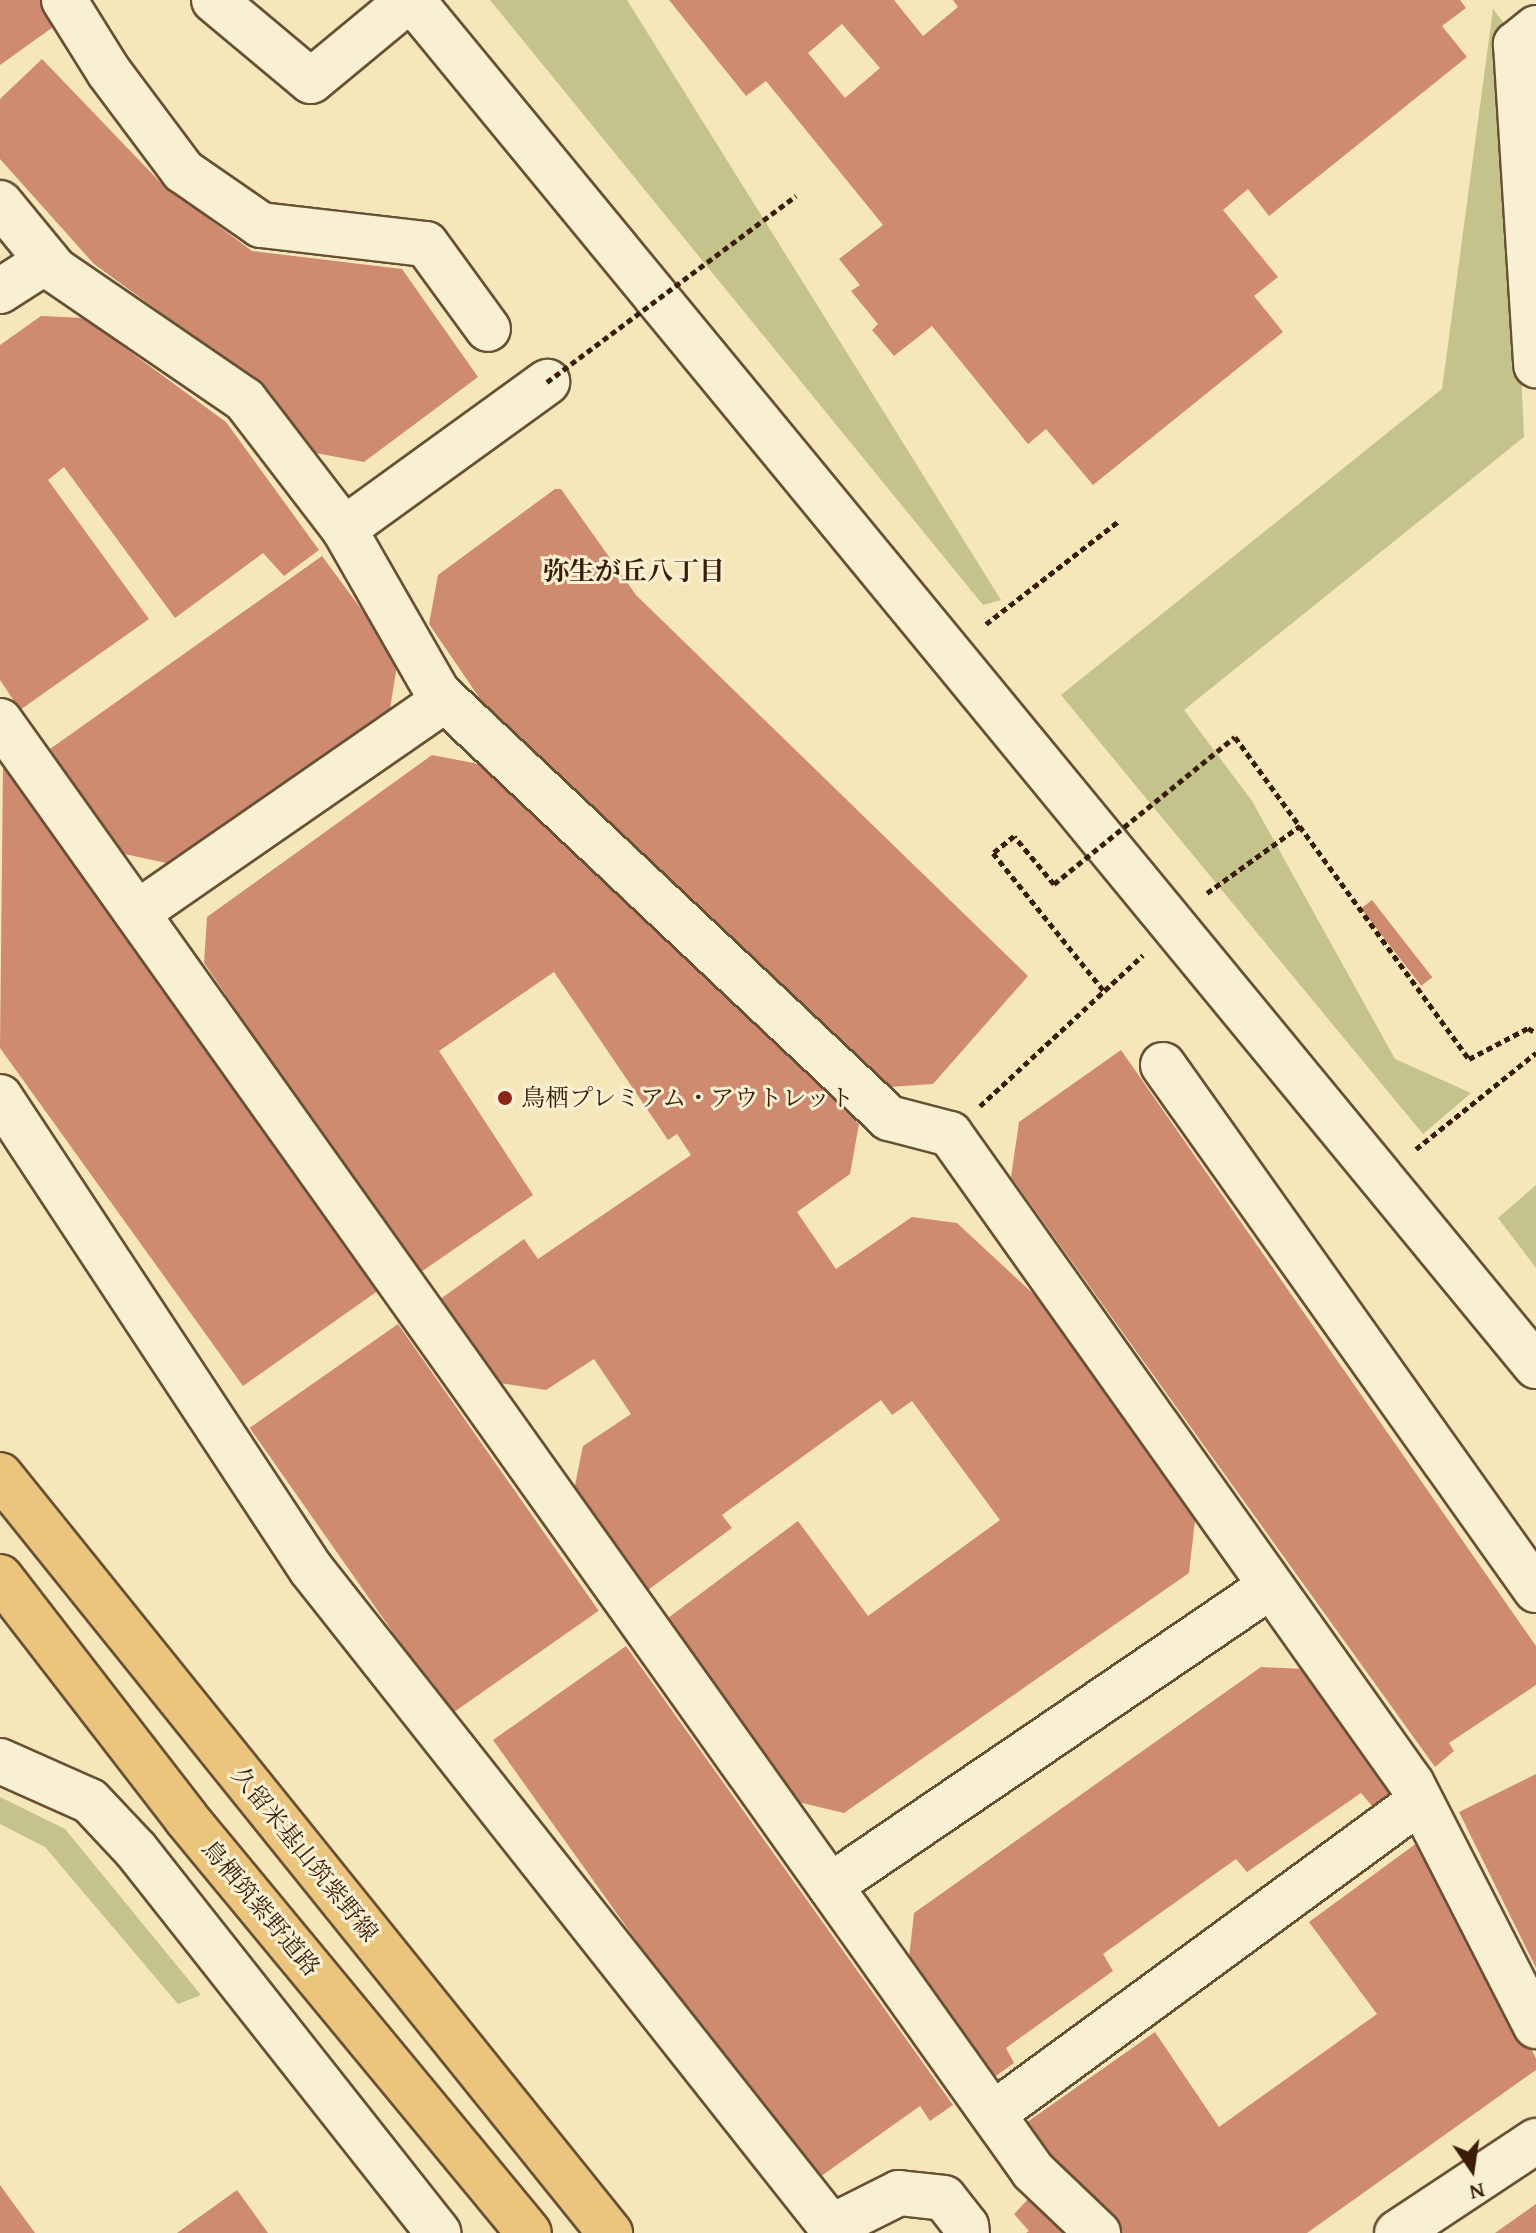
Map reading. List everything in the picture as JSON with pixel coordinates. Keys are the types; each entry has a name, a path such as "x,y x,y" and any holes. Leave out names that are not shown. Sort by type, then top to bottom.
{"main road":[{"name":"久留米基山筑紫野線","path":"0,1475 610,2233"},
{"name":"鳥栖筑紫野道路","path":"0,1577 186,1818 529,2233"}],"street":[{"path":"64,0 109,72 183,171 261,225 426,244 488,329"},
{"path":"214,0 311,81 410,0 1536,1366"},
{"path":"1536,28 1516,44 1536,365"},
{"path":"0,203 55,270 245,400 344,529 438,693 445,700 889,1118 950,1134 1420,1801 1536,2026"},
{"path":"0,291 47,261"},
{"path":"344,529 547,382"},
{"path":"137,913 445,700"},
{"path":"0,721 1033,2171 1098,2233"},
{"path":"1163,1065 1536,1590"},
{"path":"0,1097 311,1569 833,2230 899,2193 944,2198 966,2226 967,2233"},
{"path":"830,1886 1271,1586"},
{"path":"0,1761 90,1801 136,1850 439,2233"},
{"path":"993,2114 1420,1801"},
{"path":"1397,2233 1536,2141"}],"path":[{"path":"547,382 796,196"},
{"path":"986,624 1119,521"},
{"path":"1104,991 993,853 1014,836 1054,884 1235,737 1469,1059 1528,1028 1536,1033"},
{"path":"1207,893 1300,826"},
{"path":"950,1134 1143,955"},
{"path":"1416,1149 1536,1053"}],"green space":[{"path":"490,0 627,0 1001,600 983,605"},
{"path":"1493,9 1506,26 1524,437 1184,710 1252,801 1395,1059 1471,1093 1423,1134 1061,695 1442,389"},
{"path":"1536,1185 1536,1268 1498,1218"},
{"path":"0,1797 65,1829 201,1995 178,2004 45,1847 0,1824"}],"building":[{"path":"0,0 40,0 56,25 0,65"},
{"path":"669,0 894,0 923,36 958,7 953,0 1460,0 1466,8 1442,26 1467,57 1269,216 1248,189 1223,210 1278,277 1254,296 1283,332 1093,485 1046,429 1028,444 932,326 894,356 872,330 878,324 851,291 860,285 839,259 883,225 766,81 746,96","holes":["842,24 880,68 845,98 808,53"]},
{"path":"42,59 161,183 252,251 402,269 478,377 364,462 310,452 271,393 94,264 0,159 0,99"},
{"path":"41,316 84,318 226,422 319,550 284,576 263,553 175,618 64,467 48,480 149,619 20,710 0,680 0,345"},
{"path":"555,489 561,489 636,595 1028,976 933,1084 888,1087 498,725 429,624 438,575"},
{"path":"322,556 398,659 390,709 171,864 120,853 70,784 50,749"},
{"path":"432,755 484,765 859,1124 850,1174 797,1212 836,1269 912,1217 957,1223 1042,1302 1196,1512 1189,1573 844,1813 794,1801 664,1621 798,1521 868,1616 1000,1520 912,1401 892,1415 881,1400 722,1515 732,1528 644,1593 573,1495 583,1446 631,1414 594,1359 546,1390 493,1382 439,1300 524,1239 538,1259 691,1155 677,1134 668,1140 554,972 439,1051 533,1195 418,1274 204,963 207,917"},
{"path":"3,767 379,1290 243,1386 0,1048"},
{"path":"1372,900 1432,977 1421,986 1361,909"},
{"path":"1121,1050 1536,1646 1536,1685 1449,1743 1454,1751 1435,1767 1011,1177 1019,1122"},
{"path":"398,1324 599,1611 450,1715 250,1428"},
{"path":"626,1646 953,2105 930,2121 920,2106 810,2184 493,1740"},
{"path":"1261,1667 1307,1669 1395,1793 1373,1807 1361,1793 1247,1872 1236,1859 1103,1954 1113,1971 1006,2048 1014,2063 993,2078 909,1958 914,1913"},
{"path":"1536,1774 1536,1968 1459,1812"},
{"path":"1421,1840 1461,1895 1536,2059 1536,2070 1307,2233 1120,2233 1060,2172 1023,2125 1155,2032 1219,2127 1377,2014 1309,1922"},
{"path":"0,2185 35,2233 0,2233"},
{"path":"237,2190 268,2233 177,2233"},
{"path":"1030,2197 1064,2233 1026,2233 1029,2231 1014,2214"},
{"path":"1536,2204 1536,2233 1495,2233"}],"place":[{"name":"鳥栖プレミアム・アウトレット","path":"505,1098"}],"district":[{"name":"弥生が丘八丁目","path":"634,571"}]}
